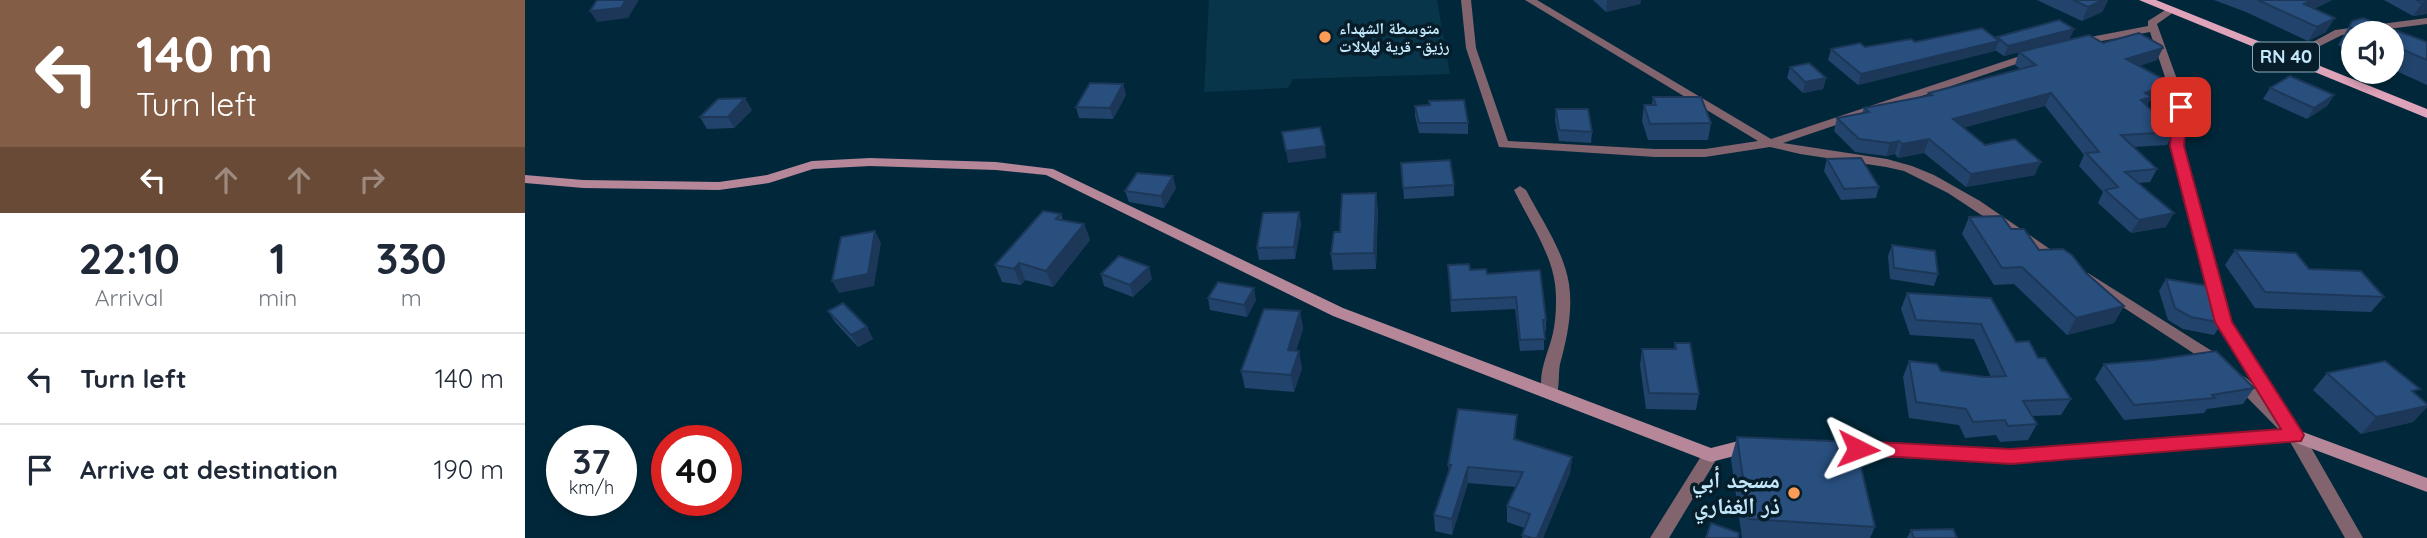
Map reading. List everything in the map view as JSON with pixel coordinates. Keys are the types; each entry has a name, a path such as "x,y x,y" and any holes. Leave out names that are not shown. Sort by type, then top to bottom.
{"main road":[{"name":"RN 40","path":"2145,0 2427,114"}],"street":[{"path":"1466,0 1471,48 1503,144 1705,153 1770,143 2011,60 2052,50"},
{"path":"1530,0 1770,143 1803,153 1888,163 1930,177 2220,363 2294,435 2427,485"},
{"path":"2170,10 2152,23 2181,107 2177,146 2223,322 2294,435 2354,538"},
{"path":"2288,58 2339,32 2427,21"},
{"path":"2065,46 2154,28"},
{"path":"525,179 583,184 719,186 769,179 812,165 870,162 996,166 1049,172 1338,312 1711,455 1756,443 1769,444"},
{"path":"1520,190 1553,255 1562,284 1561,331 1550,375 1550,392"},
{"path":"1823,447 2011,456 2294,435"},
{"path":"1659,538 1711,455"}],"shaded area":[{"name":"متوسطة الشهداء رزيق- قرية لهلالات","path":"1209,0 1437,0 1450,74 1293,79 1288,88 1204,92"}],"building":[{"path":"597,0 626,0 621,8 590,11"},
{"path":"2073,0 2103,0 2088,7"},
{"path":"2258,0 2311,0 2304,4 2335,18 2317,27"},
{"path":"2059,20 2074,29 2008,46 1997,37"},
{"path":"1982,28 1999,41 1861,74 1831,49 1860,43 1865,47 1911,39 1915,42"},
{"path":"2139,33 2163,48 2126,59 2171,83 2145,93 2152,97 2141,100 2174,132 2121,135 2157,169 2125,172 2174,213 2139,220 2105,190 2118,187 2086,153 2099,152 2051,93 1953,119 1985,145 2015,139 2041,162 1971,174 1929,139 1902,144 1899,141 1890,143 1859,139 1837,118 1869,112 1864,108 1932,95 1929,93 2036,65 2019,52 2089,35 2103,43"},
{"path":"2404,33 2427,42 2427,60 2404,50"},
{"path":"1809,63 1826,78 1805,82 1790,67"},
{"path":"2290,76 2334,95 2314,108 2270,88"},
{"path":"1090,83 1123,84 1110,108 1076,107"},
{"path":"1653,97 1701,97 1711,123 1650,124 1644,105 1656,105"},
{"path":"745,98 728,117 700,117 718,99"},
{"path":"1464,100 1468,123 1419,123 1415,106 1430,105 1429,101"},
{"path":"1556,109 1588,109 1592,132 1559,130"},
{"path":"1320,127 1325,146 1286,151 1282,132"},
{"path":"1861,158 1879,187 1844,189 1827,159"},
{"path":"1450,160 1454,185 1403,188 1401,163"},
{"path":"1137,173 1173,176 1161,196 1125,191"},
{"path":"1376,193 1374,253 1331,254 1334,232 1340,232 1342,194"},
{"path":"1043,211 1061,214 1056,219 1084,224 1046,271 1019,263 1014,269 995,265"},
{"path":"1299,212 1294,247 1257,248 1263,213"},
{"path":"2002,216 2011,229 2024,229 2039,250 2063,249 2072,255 2086,273 2124,306 2076,318 2022,267 2002,268 1969,217"},
{"path":"875,231 868,274 832,281 841,237"},
{"path":"1892,245 1935,251 1938,274 1894,268"},
{"path":"2235,250 2296,253 2309,269 2361,271 2384,297 2265,292"},
{"path":"1119,256 1149,267 1130,285 1101,274"},
{"path":"1469,264 1470,270 1486,269 1487,274 1540,270 1546,320 1543,320 1545,339 1520,340 1516,297 1451,300 1448,265"},
{"path":"2166,279 2209,286 2222,323 2191,317 2175,308"},
{"path":"1218,282 1254,288 1244,305 1208,298"},
{"path":"1907,293 1991,298 2016,342 2029,341 2038,358 2045,358 2071,399 2023,401 2037,424 2008,426 2005,420 1973,422 1966,409 1916,402 1909,361 1937,364 1941,371 1985,377 2006,376 1981,324 1916,320"},
{"path":"843,303 867,327 851,335 828,311"},
{"path":"1264,309 1300,311 1288,350 1299,351 1291,375 1241,371"},
{"path":"1675,343 1690,343 1699,394 1649,393 1642,349 1676,349"},
{"path":"2216,351 2254,388 2212,395 2215,398 2134,405 2104,364 2153,360"},
{"path":"2385,361 2420,389 2412,391 2427,406 2376,417 2327,373"},
{"path":"1458,409 1517,415 1514,439 1572,457 1537,538 1522,535 1530,514 1507,506 1523,472 1468,467 1452,519 1434,515 1451,465 1448,465"},
{"name":"مسجد أبي ذر الغفاري","path":"1737,437 1855,442 1875,527 1749,519"},
{"path":"1711,523 1739,533 1738,538 1706,538"},
{"path":"1953,529 1957,538 1914,538 1911,530"}],"place":[{"name":"متوسطة الشهداء رزيق- قرية لهلالات","path":"1325,37"},
{"name":"مسجد أبي ذر الغفاري","path":"1794,493"}],"route":[{"path":"1858,449 2011,456 2294,435 2223,322 2177,146 2181,107"}]}
